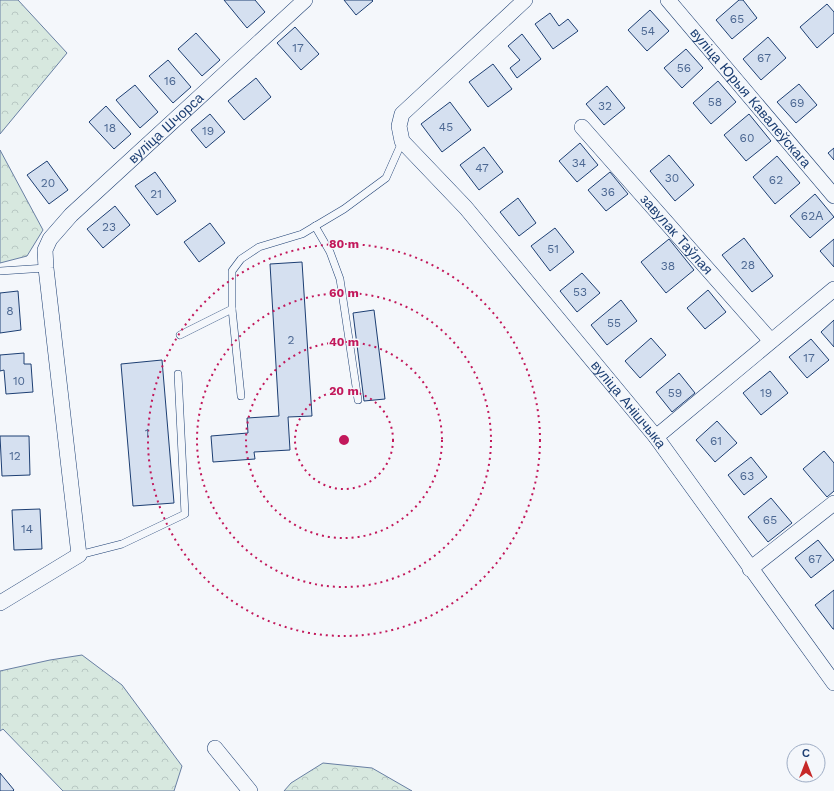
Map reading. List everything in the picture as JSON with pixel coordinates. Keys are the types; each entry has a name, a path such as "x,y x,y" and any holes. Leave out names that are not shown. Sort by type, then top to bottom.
{"street":[{"path":"402,141 399,126 402,114 525,0"},
{"name":"вуліца Юрыя Кавалеўскага","path":"668,0 834,196"},
{"name":"вуліца Шчорса","path":"79,555 45,250 50,239 71,215 295,3"},
{"name":"завулак Таўлая","path":"582,127 771,341"},
{"name":"вуліца Анішчыка","path":"402,141 466,208 656,437 834,684"},
{"path":"656,437 834,289"},
{"path":"750,569 834,503"},
{"path":"0,602 79,555"},
{"path":"215,748 250,791"}],"lane":[{"path":"241,396 232,309 232,271 241,259 259,247 302,234 344,209 386,178 402,141"},
{"path":"315,226 330,252 340,279 358,400"},
{"path":"0,271 46,268"},
{"path":"180,335 232,309"},
{"path":"79,555 122,544 185,514 178,374"}],"green space":[{"path":"0,0 18,0 67,53 0,134"},
{"path":"0,150 43,230 27,256 0,263"},
{"path":"82,655 122,685 182,766 174,791 63,791 3,729 0,731 0,671 50,660"},
{"path":"323,763 372,768 412,791 284,791 291,783"}],"building":[{"path":"224,0 255,0 265,12 247,28"},
{"path":"344,0 372,0 373,1 356,15"},
{"path":"739,0 743,0 757,18 732,39 716,20"},
{"path":"827,4 834,12 834,33 817,48 800,27"},
{"path":"650,10 669,31 647,51 628,30"},
{"path":"550,13 559,26 568,19 578,31 553,49 535,24"},
{"path":"295,27 319,54 301,70 277,43"},
{"path":"196,33 220,60 202,76 178,49"},
{"path":"522,34 541,59 517,78 510,68 520,60 508,46"},
{"path":"768,37 786,58 761,80 743,59"},
{"path":"686,49 703,68 682,88 664,68"},
{"path":"168,60 191,87 173,103 149,76"},
{"path":"493,64 512,89 488,107 469,82"},
{"path":"256,78 271,97 244,120 228,101"},
{"path":"718,81 736,102 711,124 693,103"},
{"path":"799,84 817,105 796,123 777,102"},
{"path":"135,85 158,112 140,128 116,100"},
{"path":"607,86 625,108 604,125 586,104"},
{"path":"450,102 471,130 442,152 421,124"},
{"path":"106,106 131,134 114,149 89,122"},
{"path":"210,114 225,132 206,148 191,130"},
{"path":"749,114 771,141 746,161 724,135"},
{"path":"580,143 598,165 577,182 559,161"},
{"path":"484,147 503,172 479,190 460,165"},
{"path":"834,148 834,160 828,153"},
{"path":"669,155 694,185 675,201 650,171"},
{"path":"777,156 800,183 775,204 753,177"},
{"path":"47,161 68,190 49,204 27,175"},
{"path":"155,172 176,201 157,215 135,186"},
{"path":"610,172 628,194 606,211 588,190"},
{"path":"815,194 834,217 810,238 790,216"},
{"path":"518,198 536,223 519,236 500,212"},
{"path":"115,206 130,225 103,248 87,229"},
{"path":"210,223 225,243 199,262 184,242"},
{"path":"555,228 574,252 550,271 531,246"},
{"path":"744,238 773,276 752,292 722,255"},
{"path":"669,239 694,270 666,293 641,262"},
{"path":"834,239 834,267 820,251"},
{"path":"302,262 312,416 288,417 290,450 254,452 255,459 213,462 211,436 248,433 247,418 279,416 270,264"},
{"path":"582,273 600,293 577,312 560,291"},
{"path":"708,290 726,312 705,329 687,308"},
{"path":"18,291 21,330 0,333 0,293"},
{"path":"621,300 637,321 607,345 591,325"},
{"path":"374,310 385,399 364,401 353,313"},
{"path":"834,320 834,347 821,332"},
{"path":"651,338 666,355 640,378 625,361"},
{"path":"811,339 829,360 807,378 789,357"},
{"path":"24,353 24,364 31,364 33,392 6,394 4,370 0,371 0,355"},
{"path":"162,360 174,503 133,506 121,364"},
{"path":"770,371 788,393 761,415 743,393"},
{"path":"679,373 695,393 672,412 656,392"},
{"path":"717,421 737,443 715,462 696,440"},
{"path":"0,436 29,436 30,475 2,476"},
{"path":"824,451 834,463 834,491 827,497 803,469"},
{"path":"751,457 767,477 744,495 728,475"},
{"path":"771,498 792,523 768,542 748,517"},
{"path":"40,509 42,549 14,550 12,510"},
{"path":"818,540 834,560 811,578 795,558"},
{"path":"834,590 834,629 833,629 815,605"},
{"path":"0,773 14,790 13,791 0,791"}]}
